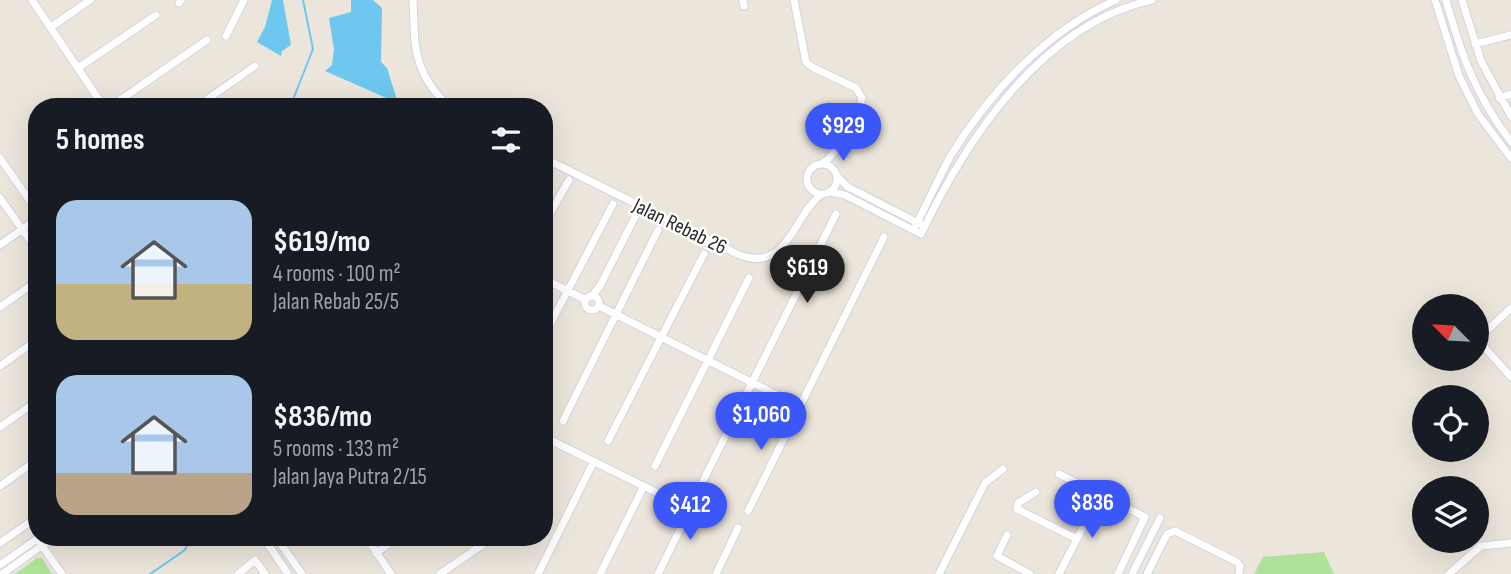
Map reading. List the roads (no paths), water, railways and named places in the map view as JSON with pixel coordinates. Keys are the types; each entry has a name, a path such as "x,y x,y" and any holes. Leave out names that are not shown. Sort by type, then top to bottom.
{"street":[{"path":"32,0 98,98"},
{"path":"51,27 90,0"},
{"path":"226,36 244,0"},
{"path":"414,0 412,30 417,58 426,79 442,98"},
{"path":"794,0 806,62 856,88 861,95 860,106 835,159 837,183 825,193"},
{"path":"919,228 927,203 965,134 1008,81 1073,24 1116,0"},
{"path":"919,228 974,139 1022,80 1080,31 1123,8 1152,0"},
{"path":"1435,0 1459,76 1478,114 1511,158"},
{"path":"1446,0 1468,71 1485,106 1511,142"},
{"path":"1462,0 1475,44 1499,98 1511,116"},
{"path":"78,68 156,15"},
{"path":"1475,44 1511,35"},
{"path":"123,98 207,40"},
{"path":"209,98 256,66"},
{"path":"1499,98 1511,94"},
{"path":"842,141 830,158 813,166 808,172 807,182 810,188 845,195 919,228"},
{"path":"0,158 28,198"},
{"name":"Jalan Rebab 26","path":"553,163 737,254 751,258 764,257 781,248 790,239 813,201 825,193"},
{"path":"822,163 836,172 848,187 902,215 919,228"},
{"path":"553,208 569,180"},
{"name":"Jalan Rebab 26","path":"804,214 810,188"},
{"path":"0,198 28,238"},
{"path":"902,215 918,212 927,203"},
{"path":"553,318 613,204"},
{"path":"594,300 640,206"},
{"path":"700,486 836,214"},
{"path":"0,245 28,226"},
{"path":"563,421 658,230"},
{"path":"748,510 884,237"},
{"path":"608,442 704,254"},
{"path":"655,466 749,278"},
{"path":"553,283 594,300 616,314 799,406"},
{"path":"0,307 28,287"},
{"path":"1511,308 1481,335 1479,341 1511,377"},
{"path":"0,366 28,346"},
{"path":"0,427 28,407"},
{"path":"553,441 686,507 687,515 658,574"},
{"path":"553,544 594,461"},
{"path":"0,486 28,466"},
{"path":"939,574 985,483 1003,469"},
{"path":"1059,474 1143,514 1144,521 1118,574"},
{"path":"600,574 644,486"},
{"path":"1036,492 1018,503 1017,509 1077,539"},
{"path":"1059,574 1100,494"},
{"path":"1132,574 1160,518"},
{"path":"0,543 28,523"},
{"path":"716,574 738,528"},
{"path":"1147,574 1167,534 1175,531 1237,562 1240,566 1239,574"},
{"path":"1007,535 997,554 998,558 1030,574"},
{"path":"1449,574 1480,546 1511,543"},
{"path":"0,565 32,546"},
{"path":"2,574 34,546"},
{"path":"43,546 62,574"},
{"path":"268,546 288,574"},
{"path":"282,546 302,574"},
{"path":"372,546 391,574"},
{"path":"376,553 386,546"},
{"path":"440,574 481,546"},
{"path":"538,574 552,546"},
{"path":"238,574 254,560 265,574"}],"water":[{"path":"272,0 283,0 291,45 282,51 281,56 257,42 265,27"},
{"path":"351,0 373,0 382,8 381,62 387,68 396,98 387,98 325,71 332,65 334,49 329,18 351,12"}],"waterway":[{"path":"294,98 313,49 303,0"},
{"path":"150,574 187,546"}]}
